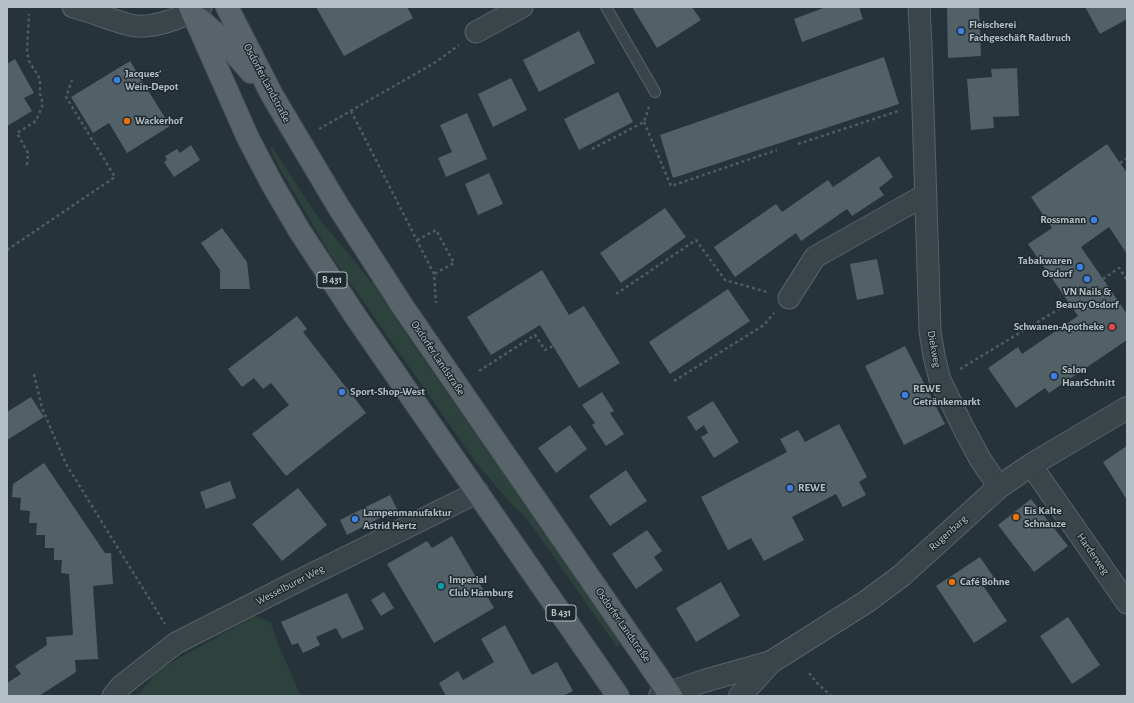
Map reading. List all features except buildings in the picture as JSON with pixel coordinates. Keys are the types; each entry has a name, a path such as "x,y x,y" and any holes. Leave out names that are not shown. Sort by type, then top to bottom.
{"main road":[{"name":"Osdorfer Landstraße","path":"227,7 272,95 319,176 403,307 667,695"},
{"path":"194,9 272,95"},
{"name":"B 431","path":"194,9 248,138 271,182 299,230 356,317 618,696"}],"street":[{"path":"73,7 131,25 149,25 169,21 194,9"},
{"path":"476,32 522,7"},
{"name":"Diekweg","path":"919,7 930,331 934,356 940,380 967,435 980,459 999,486"},
{"path":"789,298 815,257 925,195"},
{"name":"Rugenbarg","path":"667,695 770,662 866,602 901,576 999,486 1031,465 1127,408"},
{"name":"Harderweg","path":"1031,465 1127,603"},
{"name":"Wesselburer Weg","path":"113,696 121,686 176,643 478,492"},
{"name":"Rugenbarg","path":"740,696 770,662"}],"lane":[{"path":"606,7 655,92"}],"path":[{"path":"27,165 28,153 17,133 36,121 43,104 40,94 40,79 29,61 27,51 29,14"},
{"path":"319,129 436,62 476,32"},
{"path":"7,250 115,177 66,97 72,80"},
{"path":"592,149 644,122 655,92"},
{"path":"798,144 923,103"},
{"path":"351,111 434,274 436,303"},
{"path":"644,122 671,186 777,150"},
{"path":"1120,163 1127,158"},
{"path":"417,240 436,230 454,263 434,274"},
{"path":"616,294 696,240 726,280 789,298 764,325 674,381"},
{"path":"1103,279 1119,268 1127,280"},
{"path":"940,380 1069,303"},
{"path":"479,371 535,335 545,350 553,346"},
{"path":"34,374 42,408 66,464 176,643"},
{"path":"809,673 831,696"}],"green space":[{"path":"272,147 318,217 373,284 621,644 617,647 532,526 477,464 330,254 278,165 270,148"},
{"path":"255,616 271,622 278,644 301,696 137,696 160,669"}],"place":[{"name":"Fleischerei Fachgeschäft Radbruch","path":"961,31"},
{"name":"Jacques’ Wein-Depot","path":"117,80"},
{"name":"Wackerhof","path":"127,121"},
{"name":"Rossmann","path":"1094,220"},
{"name":"Tabakwaren Osdorf","path":"1080,267"},
{"name":"VN Nails & Beauty Osdorf","path":"1087,279"},
{"name":"Schwanen-Apotheke","path":"1112,327"},
{"name":"Salon HaarSchnitt","path":"1054,376"},
{"name":"Sport-Shop-West","path":"342,392"},
{"name":"REWE Getränkemarkt","path":"905,395"},
{"name":"REWE","path":"790,488"},
{"name":"Eis Kalte Schnauze","path":"1016,517"},
{"name":"Lampenmanufaktur Astrid Hertz","path":"355,519"},
{"name":"Café Bohne","path":"952,582"},
{"name":"Imperial Club Hamburg","path":"441,586"}]}
